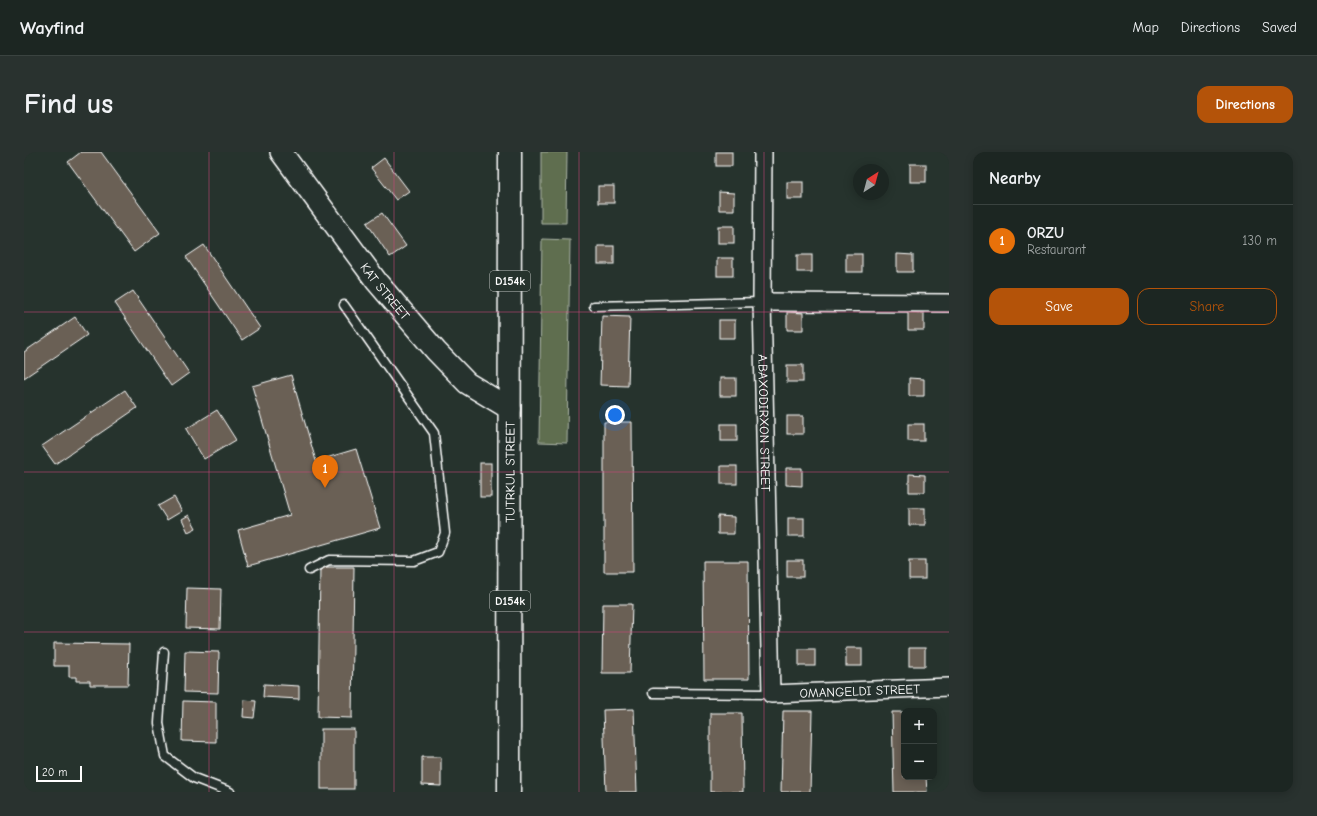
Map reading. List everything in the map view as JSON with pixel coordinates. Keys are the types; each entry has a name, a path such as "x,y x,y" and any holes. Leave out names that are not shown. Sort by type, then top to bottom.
{"main road":[{"name":"TUTRKUL STREET","path":"509,792 510,152"}],"street":[{"name":"KAT STREET","path":"281,152 378,282 436,351 467,383 510,409"},
{"name":"A.BAXODIRXON STREET","path":"763,152 762,302 771,694"},
{"path":"762,302 949,303"},
{"name":"OMANGELDI STREET","path":"771,694 949,686"}],"lane":[{"path":"594,306 762,302"},
{"path":"309,570 329,560 414,561 438,552 445,533 434,433 344,305"},
{"path":"164,652 159,723 165,756 194,778 230,792"},
{"path":"653,693 771,694"}],"green space":[{"path":"541,152 567,152 566,223 541,223"},
{"path":"542,239 570,240 567,443 539,442"}],"building":[{"path":"81,152 101,152 160,233 134,252 68,162"},
{"path":"716,152 732,152 732,166 716,166"},
{"path":"384,158 409,191 396,200 371,168"},
{"path":"910,164 926,164 926,182 910,182"},
{"path":"787,182 803,182 803,199 787,199"},
{"path":"598,186 614,186 614,203 598,203"},
{"path":"719,192 734,193 734,210 719,210"},
{"path":"382,213 406,246 390,257 367,223"},
{"path":"718,226 734,226 734,243 718,243"},
{"path":"204,245 260,328 242,340 186,257"},
{"path":"598,246 614,246 614,264 598,264"},
{"path":"846,254 862,254 862,272 846,272"},
{"path":"897,254 913,255 913,272 897,272"},
{"path":"797,255 812,255 812,272 797,272"},
{"path":"717,258 733,258 733,276 717,276"},
{"path":"133,291 189,373 171,386 115,303"},
{"path":"787,312 803,313 803,330 787,330"},
{"path":"908,312 924,313 924,330 908,330"},
{"path":"602,316 630,317 628,386 600,385"},
{"path":"75,317 87,335 24,378 24,352"},
{"path":"719,320 735,320 735,338 719,338"},
{"path":"787,365 803,365 803,382 787,382"},
{"path":"291,375 316,461 356,449 380,528 248,566 238,530 290,515 252,386"},
{"path":"720,378 736,378 736,396 720,396"},
{"path":"909,378 924,379 924,396 909,396"},
{"path":"125,390 137,408 55,464 42,446"},
{"path":"217,410 236,440 204,459 186,429"},
{"path":"787,416 803,416 803,434 787,434"},
{"path":"604,422 632,422 633,572 604,572"},
{"path":"721,424 737,424 737,441 721,441"},
{"path":"908,424 924,424 924,441 908,441"},
{"path":"480,463 491,463 491,497 480,497"},
{"path":"721,466 737,466 737,484 721,484"},
{"path":"786,468 802,468 802,486 786,485"},
{"path":"909,474 925,475 925,492 909,492"},
{"path":"174,497 182,511 167,520 158,506"},
{"path":"909,508 925,508 925,525 909,525"},
{"path":"189,515 196,528 188,532 182,519"},
{"path":"718,516 734,517 734,534 718,534"},
{"path":"788,518 804,518 804,536 788,536"},
{"path":"787,560 803,560 803,577 787,577"},
{"path":"703,561 748,561 749,679 704,679"},
{"path":"909,561 925,561 925,579 909,579"},
{"path":"320,567 354,567 352,718 318,717"},
{"path":"187,588 221,589 220,629 186,628"},
{"path":"603,604 632,604 630,673 602,673"},
{"path":"54,643 129,644 128,685 90,685 90,681 76,681 76,677 69,677 69,666 54,666"},
{"path":"846,648 862,648 862,666 846,666"},
{"path":"909,648 925,648 925,666 909,666"},
{"path":"799,649 815,649 815,666 799,666"},
{"path":"185,651 219,652 218,693 184,692"},
{"path":"264,684 299,686 299,699 263,697"},
{"path":"244,700 256,701 254,718 243,717"},
{"path":"183,701 216,702 216,742 182,741"},
{"path":"634,709 637,792 606,792 603,710"},
{"path":"783,711 812,711 810,792 781,792"},
{"path":"892,712 901,712 901,780 926,780 927,792 894,792"},
{"path":"710,713 742,713 743,792 710,792"},
{"path":"321,729 354,729 354,789 321,789"},
{"path":"422,757 441,757 441,786 422,785"}],"place":[{"name":"ORZU","path":"325,488"}]}
